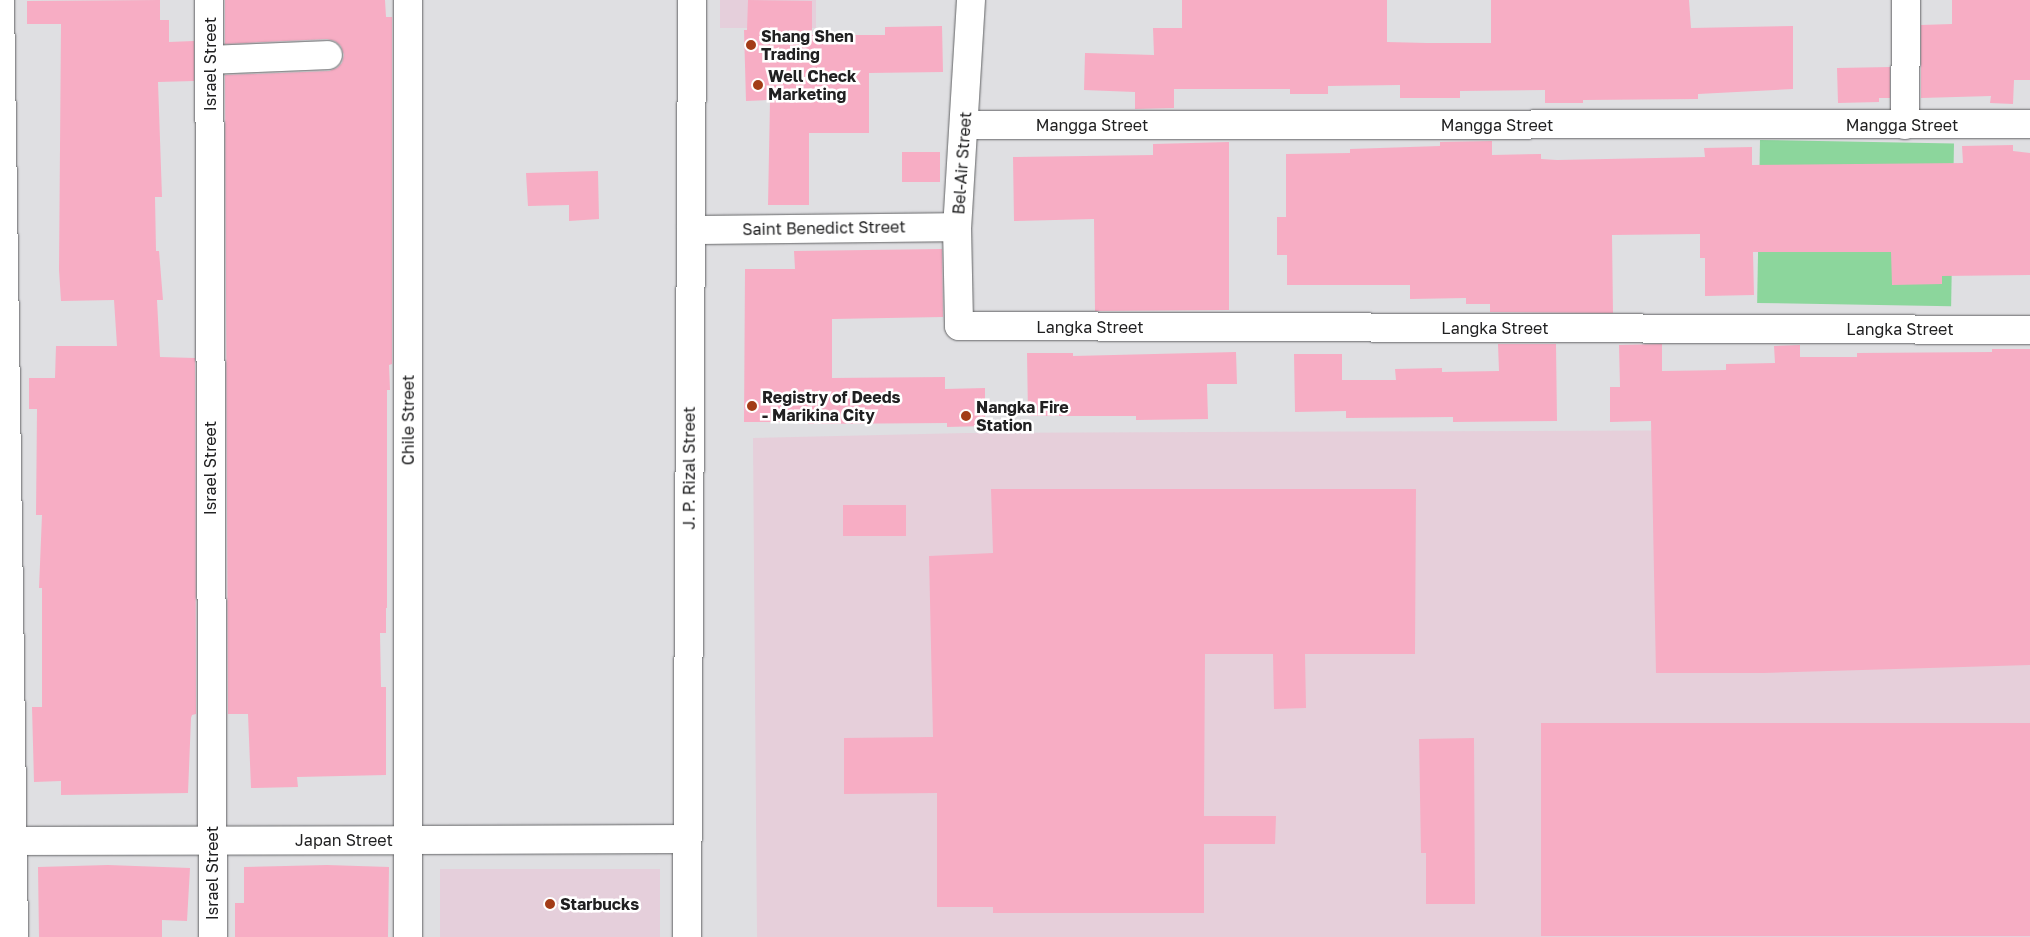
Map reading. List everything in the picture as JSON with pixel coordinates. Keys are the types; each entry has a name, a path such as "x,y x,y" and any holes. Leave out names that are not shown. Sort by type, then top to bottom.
{"street":[{"path":"0,0 6,841 14,937"},
{"name":"Israel Street","path":"209,0 212,937"},
{"name":"Chile Street","path":"408,0 408,937"},
{"name":"J. P. Rizal Street","path":"687,937 692,0"},
{"name":"Bel-Air Street","path":"959,326 957,227 972,0"},
{"path":"1905,125 1906,0"},
{"path":"210,60 328,55"},
{"name":"Mangga Street","path":"964,125 2030,124"},
{"name":"Saint Benedict Street","path":"691,230 957,227"},
{"name":"Langka Street","path":"959,326 2030,330"},
{"name":"Japan Street","path":"6,841 687,839"}],"shaded area":[{"path":"720,0 816,0 816,28 720,28"},
{"path":"2030,429 2030,937 757,937 753,438 967,433"},
{"name":"Starbucks","path":"440,869 660,869 660,937 440,937"}],"green space":[{"path":"1760,140 1954,143 1951,306 1757,303"}],"building":[{"path":"160,0 160,20 169,20 169,42 194,41 194,81 158,82 162,197 155,197 156,251 159,251 163,300 157,300 160,357 195,358 196,714 192,715 191,718 188,793 61,795 61,781 34,782 32,707 42,707 42,588 39,588 42,515 36,515 37,409 29,409 29,378 55,378 56,346 117,346 114,300 61,301 59,270 61,24 27,24 27,1"},
{"path":"225,0 385,0 386,17 392,17 392,364 389,365 390,390 387,390 386,633 380,633 381,687 386,687 386,775 297,777 298,787 251,788 248,714 228,714 225,75 329,71 337,68 342,63 344,55 341,46 335,41 327,39 225,44"},
{"path":"748,0 812,1 812,35 885,35 885,27 942,26 943,72 869,73 869,133 809,133 809,205 768,205 770,100 746,101 744,30 747,30"},
{"path":"1182,0 1387,0 1387,42 1491,43 1491,0 1689,0 1691,28 1793,26 1793,89 1698,94 1698,99 1583,100 1583,103 1545,103 1545,90 1460,91 1460,98 1400,98 1400,85 1328,86 1328,94 1290,94 1290,89 1174,89 1174,108 1135,109 1135,92 1084,90 1085,53 1154,55 1153,28 1182,28"},
{"path":"1952,0 2030,0 2030,80 2014,80 2013,104 1990,103 1991,96 1921,98 1921,25 1952,24"},
{"path":"1890,67 1890,98 1879,98 1879,102 1838,103 1837,68"},
{"path":"1492,141 1492,155 1541,154 1541,159 1557,160 1705,157 1704,148 1752,147 1752,165 1963,163 1962,146 2013,145 2013,151 2030,153 2030,275 1942,276 1942,284 1892,285 1891,252 1753,252 1754,295 1705,296 1705,258 1700,258 1700,234 1612,235 1613,313 1490,312 1490,304 1466,304 1466,298 1410,299 1410,285 1287,285 1287,255 1277,255 1277,217 1286,217 1286,154 1350,153 1350,149 1440,146 1440,142"},
{"path":"1229,142 1229,310 1095,311 1094,219 1014,221 1013,157 1153,155 1153,144"},
{"path":"902,152 940,152 940,182 902,182"},
{"path":"598,171 599,219 569,221 569,205 528,206 526,173"},
{"path":"942,249 943,317 832,319 832,378 945,377 945,389 985,388 985,426 947,427 947,423 808,424 808,422 744,422 745,269 795,269 794,251"},
{"path":"1498,344 1556,344 1557,421 1453,422 1453,417 1346,418 1346,411 1295,412 1294,354 1342,354 1342,380 1396,380 1395,369 1442,368 1442,372 1499,371"},
{"path":"1662,344 1662,371 1726,370 1726,364 1775,363 1774,346 1800,345 1800,357 1857,357 1857,353 1992,352 1992,349 2030,349 2030,665 1764,673 1656,673 1651,421 1610,422 1610,387 1620,387 1619,345"},
{"path":"1236,352 1237,384 1207,384 1208,419 1136,420 1136,416 1028,416 1027,353 1073,353 1073,356"},
{"path":"991,489 1416,489 1415,654 1305,654 1306,708 1274,709 1273,654 1205,654 1204,816 1276,816 1275,844 1204,844 1204,913 993,913 993,907 937,907 937,793 844,794 844,738 933,737 929,556 993,553"},
{"path":"843,505 906,505 906,536 843,536"},
{"path":"1541,723 2030,723 2030,936 1541,936"},
{"path":"1474,738 1475,904 1426,904 1426,853 1421,853 1419,739"},
{"path":"108,865 190,868 187,921 162,920 162,937 39,937 38,867"},
{"path":"327,865 389,867 388,937 235,937 235,903 244,903 244,867"}],"place":[{"name":"Shang Shen Trading","path":"751,45"},
{"name":"Well Check Marketing","path":"758,85"},
{"name":"Registry of Deeds - Marikina City","path":"752,406"},
{"name":"Nangka Fire Station","path":"966,416"},
{"name":"Starbucks","path":"550,904"}]}
